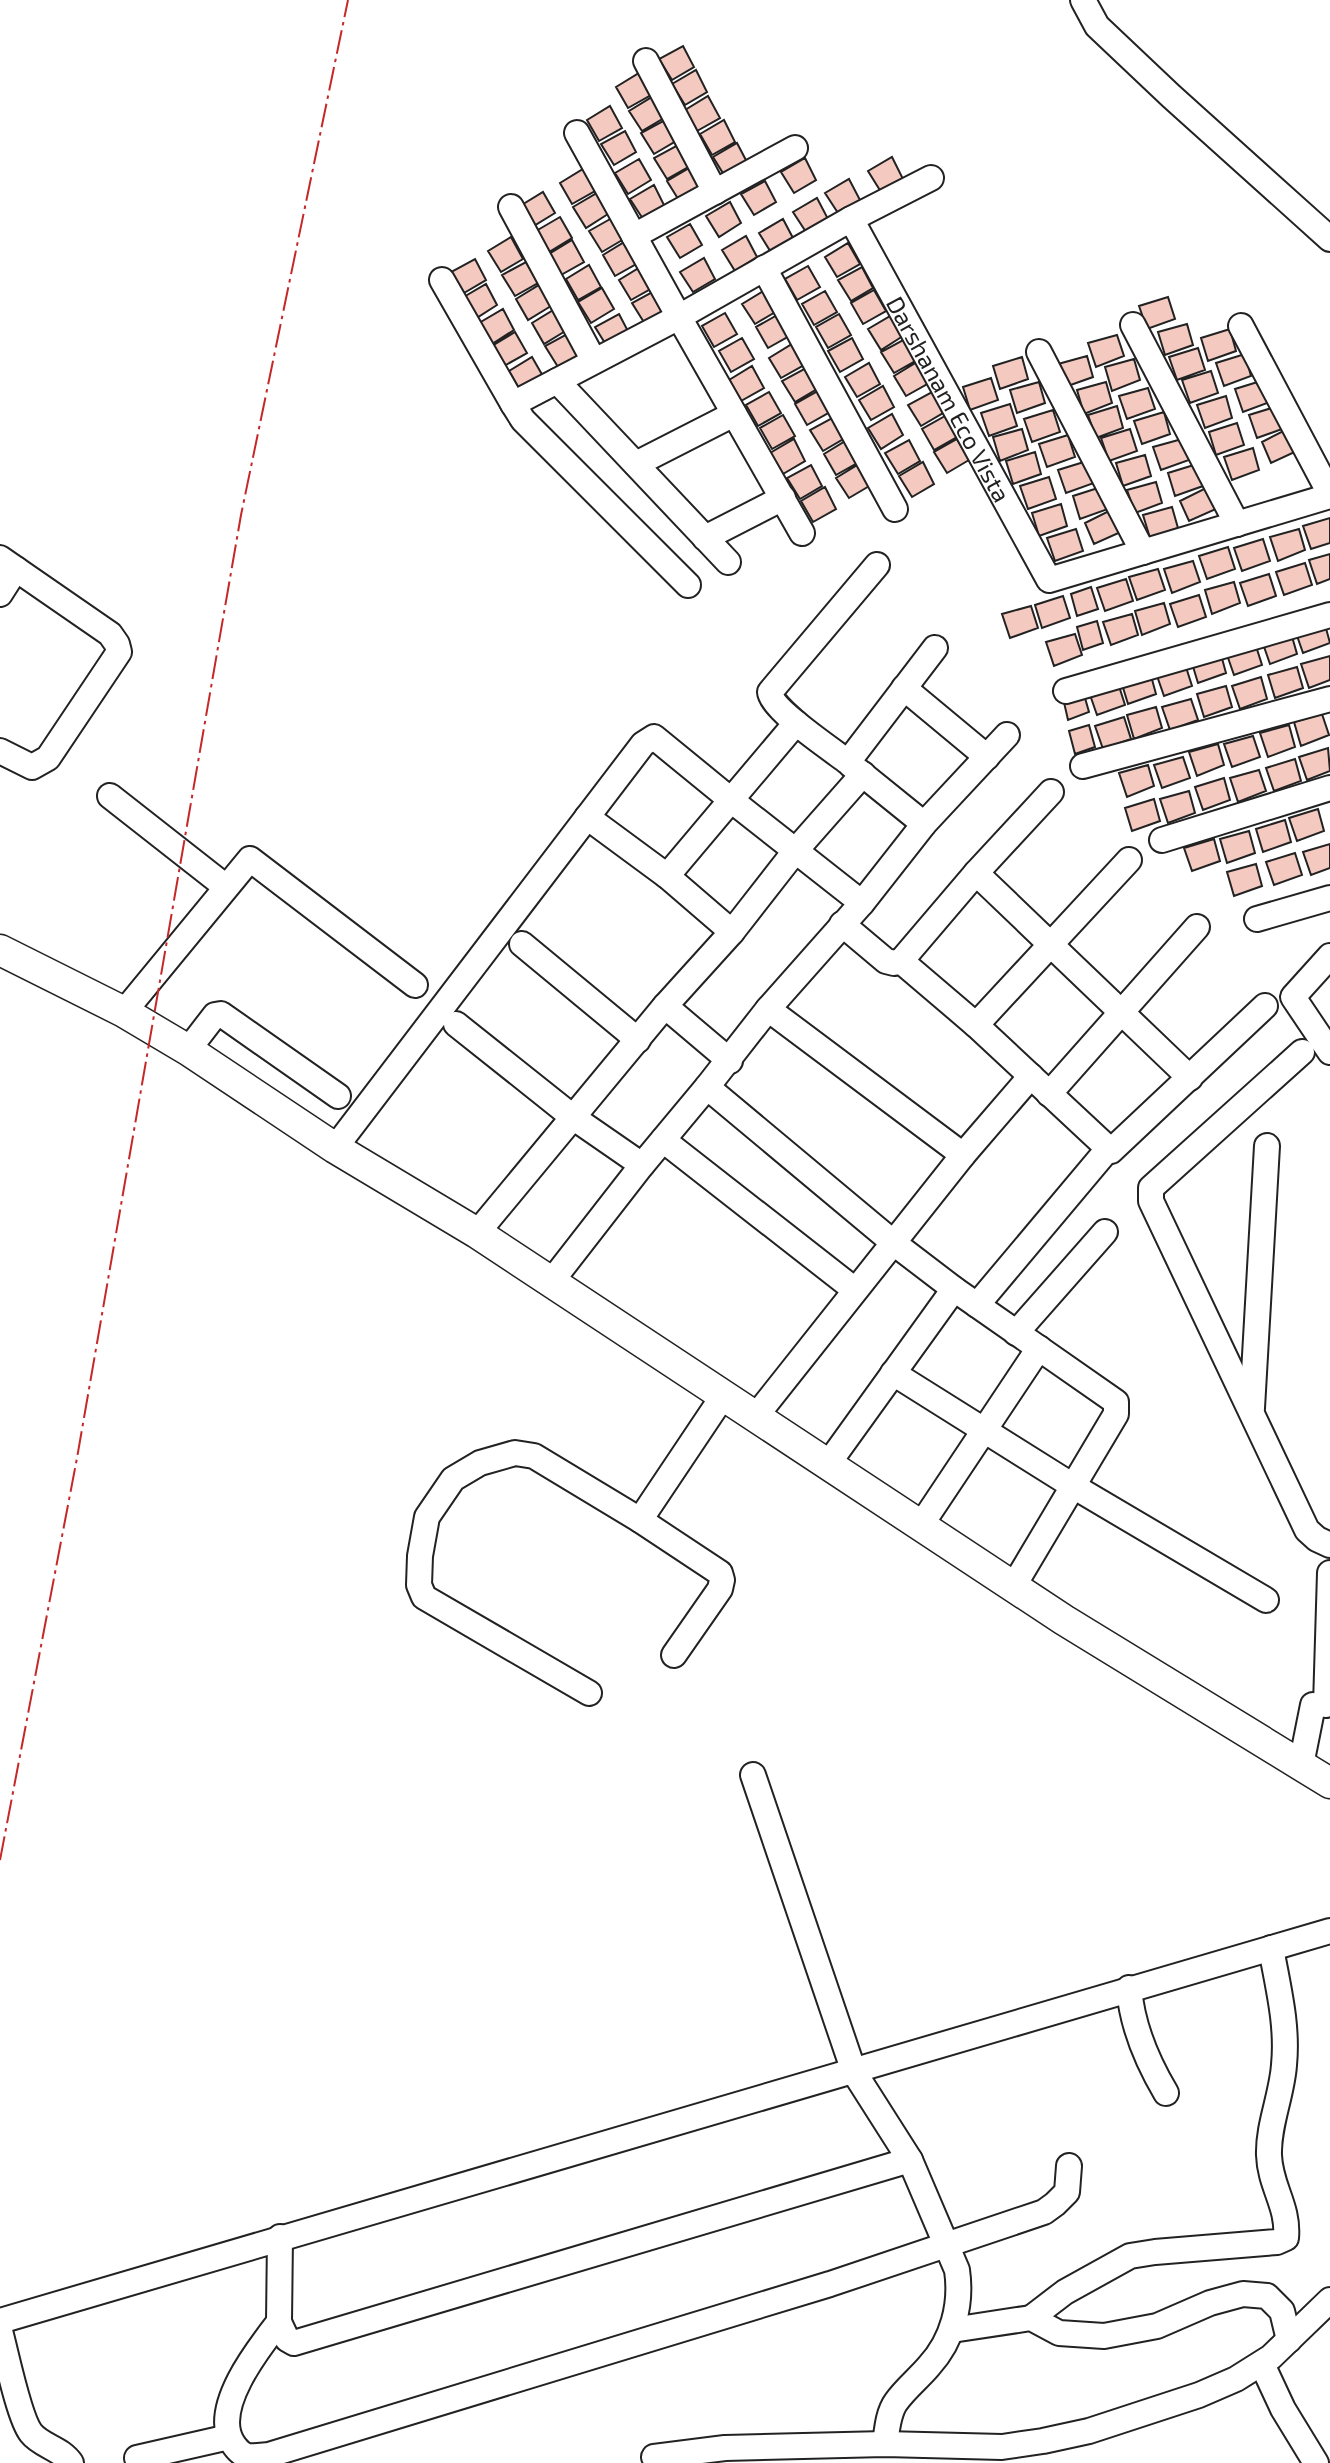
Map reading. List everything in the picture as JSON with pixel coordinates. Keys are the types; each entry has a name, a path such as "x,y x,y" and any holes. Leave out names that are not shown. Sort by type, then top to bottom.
{"main road":[{"path":"0,950 124,1012 188,1050 335,1148 477,1233 1064,1620 1330,1783"}],"street":[{"path":"1083,0 1097,26 1330,239"},
{"path":"646,61 715,192"},
{"path":"577,133 802,533"},
{"path":"634,236 795,148"},
{"path":"513,404 679,317 851,219 931,178"},
{"path":"511,207 594,362"},
{"name":"Darshanam Eco Vista","path":"851,219 1047,577 1052,580 1330,495 1241,326"},
{"path":"764,268 895,509"},
{"path":"442,280 523,420 688,585"},
{"path":"1133,325 1237,524"},
{"path":"1039,352 1143,552"},
{"path":"557,381 728,562"},
{"path":"636,464 734,414"},
{"path":"705,538 783,498"},
{"path":"0,594 8,564 110,634 119,652 48,758 32,767 0,751"},
{"path":"877,565 770,692 771,698 796,723 924,824"},
{"path":"1066,691 1330,615"},
{"path":"477,1233 665,1006 732,932 855,768 904,688 935,648"},
{"path":"904,688 987,757"},
{"path":"1083,766 1330,699"},
{"path":"667,876 796,723"},
{"path":"551,1282 768,1009 862,903 924,824 1007,735"},
{"path":"335,1148 643,744 654,737 862,903"},
{"path":"1162,840 1330,788"},
{"path":"842,924 886,961 901,961 976,873 1051,792"},
{"path":"110,796 226,887"},
{"path":"587,817 667,876 732,932"},
{"path":"124,1012 248,860 253,859 415,985"},
{"path":"976,1025 1129,860"},
{"path":"976,873 1190,1078"},
{"path":"1257,919 1330,898"},
{"path":"1049,1094 1197,927"},
{"path":"522,944 638,1040"},
{"path":"1330,956 1293,997 1330,1052"},
{"path":"901,961 976,1025 1108,1149 1115,1149 1265,1006"},
{"path":"665,1006 730,1060"},
{"path":"768,1009 963,1156"},
{"path":"188,1050 215,1014 221,1014 338,1096"},
{"path":"456,1024 574,1118 642,1165"},
{"path":"1302,1052 1151,1188 1150,1193 1151,1201 1307,1530 1330,1545"},
{"path":"757,1416 855,1290 1031,1076"},
{"path":"707,1087 895,1244 954,1289 1116,1402 1117,1407 1013,1587"},
{"path":"663,1140 855,1290"},
{"path":"1251,1412 1267,1146"},
{"path":"977,1305 1108,1149"},
{"path":"1016,1333 1105,1232"},
{"path":"828,1464 954,1289"},
{"path":"921,1525 1039,1348"},
{"path":"893,1373 1073,1486 1266,1600"},
{"path":"640,1520 723,1395"},
{"path":"589,1693 424,1597 419,1586 427,1517 453,1479 480,1463 515,1453 534,1457 640,1520 720,1573 720,1589 674,1655"},
{"path":"1301,1765 1319,1705 1330,1576"},
{"path":"753,1775 854,2072 910,2160 957,2270 959,2287 952,2330 932,2364 895,2402 885,2444"},
{"path":"0,2321 1330,1931"},
{"path":"952,2330 1031,2318 1065,2292 1130,2256 1276,2242 1286,2238 1287,2220 1271,2177 1269,2154 1284,2069 1286,2035 1271,1948"},
{"path":"1129,1989 1131,2006 1147,2059 1166,2093"},
{"path":"280,2237 279,2322 287,2339 294,2343 910,2160"},
{"path":"279,2322 238,2384 228,2412 226,2426 229,2437 234,2447 246,2456 269,2455 830,2284 1044,2211 1067,2192 1069,2166"},
{"path":"1031,2318 1059,2333 1104,2336 1157,2326 1210,2303 1243,2294 1267,2296 1282,2311 1289,2340"},
{"path":"654,2457 725,2448 885,2444 1002,2447 1090,2431 1199,2395 1236,2379 1262,2364 1330,2300"},
{"path":"0,2331 26,2425 36,2438 63,2454 71,2463"},
{"path":"1262,2364 1283,2409 1316,2463"},
{"path":"137,2458 229,2437"}],"building":[{"path":"683,46 694,67 672,80 659,59"},
{"path":"696,70 707,92 685,105 672,84"},
{"path":"639,73 651,95 628,108 616,87"},
{"path":"708,96 720,118 697,131 685,110"},
{"path":"652,97 664,118 642,131 629,111"},
{"path":"610,106 622,128 599,141 587,120"},
{"path":"665,120 676,141 654,154 641,133"},
{"path":"724,120 735,142 712,155 700,134"},
{"path":"625,131 636,152 614,165 601,144"},
{"path":"737,143 748,164 726,178 713,157"},
{"path":"678,145 690,166 667,179 654,158"},
{"path":"892,157 903,179 881,192 868,171"},
{"path":"805,158 816,180 794,193 781,172"},
{"path":"639,159 651,180 628,194 615,173"},
{"path":"691,167 702,189 680,202 667,181"},
{"path":"583,169 595,191 572,204 560,183"},
{"path":"849,179 860,200 838,213 825,193"},
{"path":"765,181 776,202 754,215 741,194"},
{"path":"654,185 665,207 643,219 630,199"},
{"path":"543,192 555,213 532,227 520,206"},
{"path":"597,193 608,214 586,228 573,207"},
{"path":"817,198 828,219 806,232 793,212"},
{"path":"730,202 741,223 719,237 706,216"},
{"path":"560,217 572,238 549,252 536,231"},
{"path":"612,218 624,239 602,252 589,231"},
{"path":"783,219 794,240 772,254 759,233"},
{"path":"690,224 702,245 680,258 667,237"},
{"path":"746,236 757,257 735,271 722,250"},
{"path":"511,237 523,259 501,272 488,251"},
{"path":"572,240 584,262 561,275 549,254"},
{"path":"626,241 638,263 615,276 603,255"},
{"path":"848,243 860,264 837,277 825,257"},
{"path":"704,258 715,279 693,292 680,272"},
{"path":"475,259 486,280 464,293 451,272"},
{"path":"526,262 538,283 515,296 502,275"},
{"path":"589,265 601,287 578,300 566,279"},
{"path":"642,266 654,287 631,300 619,280"},
{"path":"808,266 820,287 797,300 785,279"},
{"path":"862,267 873,288 851,301 838,280"},
{"path":"486,284 497,305 475,319 462,298"},
{"path":"539,285 551,306 528,320 516,299"},
{"path":"602,288 614,309 591,323 578,302"},
{"path":"656,290 667,311 645,324 632,303"},
{"path":"765,290 777,311 755,324 742,304"},
{"path":"874,290 886,311 863,324 851,303"},
{"path":"825,291 837,312 814,325 802,304"},
{"path":"1168,297 1175,319 1147,329 1139,306"},
{"path":"503,309 514,330 492,344 479,323"},
{"path":"555,309 567,330 544,344 532,323"},
{"path":"725,313 737,334 714,347 702,326"},
{"path":"619,314 630,335 608,348 595,327"},
{"path":"779,314 791,335 768,348 756,327"},
{"path":"839,314 851,335 828,348 816,327"},
{"path":"892,315 903,336 881,350 868,329"},
{"path":"1187,324 1193,345 1165,355 1158,332"},
{"path":"1230,329 1236,351 1208,361 1201,338"},
{"path":"515,332 527,353 504,366 492,346"},
{"path":"569,333 580,354 558,367 545,346"},
{"path":"1117,335 1124,356 1096,367 1088,343"},
{"path":"742,338 754,359 731,372 719,351"},
{"path":"852,338 863,359 840,372 828,351"},
{"path":"905,339 917,360 894,373 881,352"},
{"path":"792,344 804,365 781,378 769,358"},
{"path":"1198,348 1205,370 1177,380 1169,357"},
{"path":"1245,354 1251,376 1224,386 1216,363"},
{"path":"1087,356 1093,377 1065,387 1058,364"},
{"path":"532,357 544,378 521,392 509,371"},
{"path":"1022,357 1028,379 1000,389 993,366"},
{"path":"1134,359 1140,380 1112,391 1105,367"},
{"path":"917,362 929,383 906,396 894,376"},
{"path":"869,363 880,384 857,397 845,377"},
{"path":"752,366 764,388 741,401 729,380"},
{"path":"806,368 817,389 795,402 782,381"},
{"path":"1211,371 1218,393 1190,403 1182,380"},
{"path":"991,378 998,400 970,410 963,387"},
{"path":"1264,380 1270,402 1243,412 1235,389"},
{"path":"1039,382 1045,403 1017,413 1010,390"},
{"path":"1106,382 1112,403 1084,414 1077,390"},
{"path":"883,386 894,407 871,420 859,400"},
{"path":"1148,388 1155,409 1127,419 1119,396"},
{"path":"818,391 830,412 807,425 795,404"},
{"path":"769,392 781,413 758,426 746,405"},
{"path":"932,392 943,413 921,426 908,405"},
{"path":"1226,396 1232,418 1205,428 1197,405"},
{"path":"1010,404 1017,426 989,436 981,413"},
{"path":"1117,406 1123,428 1096,438 1088,415"},
{"path":"1278,406 1285,428 1257,438 1249,415"},
{"path":"1053,410 1060,432 1032,442 1024,419"},
{"path":"1164,412 1170,434 1142,444 1134,421"},
{"path":"892,414 903,435 881,449 868,428"},
{"path":"783,415 795,436 772,449 760,428"},
{"path":"945,416 957,437 934,450 922,429"},
{"path":"834,417 845,438 823,451 810,430"},
{"path":"1237,423 1244,445 1216,455 1209,432"},
{"path":"1289,428 1299,450 1271,463 1262,442"},
{"path":"1022,429 1028,450 1000,461 993,437"},
{"path":"1130,429 1137,451 1109,461 1101,438"},
{"path":"1068,435 1075,457 1047,467 1039,444"},
{"path":"794,439 805,461 783,474 770,453"},
{"path":"957,439 969,460 947,473 934,452"},
{"path":"1182,439 1189,460 1161,470 1153,447"},
{"path":"847,440 859,462 836,475 824,454"},
{"path":"909,440 920,461 898,474 885,453"},
{"path":"1253,448 1259,470 1232,480 1224,457"},
{"path":"1035,452 1041,474 1013,484 1006,461"},
{"path":"1145,455 1151,476 1123,486 1116,463"},
{"path":"1087,461 1094,483 1066,493 1058,470"},
{"path":"923,462 934,484 912,497 899,476"},
{"path":"859,464 871,485 849,498 836,478"},
{"path":"1197,464 1203,486 1175,496 1168,473"},
{"path":"811,465 822,486 800,499 787,478"},
{"path":"1049,477 1056,499 1028,509 1020,486"},
{"path":"1156,482 1162,503 1135,513 1127,490"},
{"path":"825,487 836,509 813,522 801,501"},
{"path":"1101,487 1108,509 1080,519 1073,496"},
{"path":"1208,487 1218,508 1189,521 1180,501"},
{"path":"1061,504 1067,526 1039,536 1032,513"},
{"path":"1172,507 1178,528 1150,538 1143,515"},
{"path":"1113,509 1123,531 1094,544 1085,523"},
{"path":"1330,518 1330,543 1311,549 1303,526"},
{"path":"1076,529 1083,551 1055,561 1047,538"},
{"path":"1299,529 1305,550 1278,561 1270,537"},
{"path":"1263,539 1270,561 1242,571 1234,548"},
{"path":"1228,547 1235,569 1207,579 1199,556"},
{"path":"1330,554 1330,579 1317,584 1309,560"},
{"path":"1193,561 1200,582 1172,593 1164,569"},
{"path":"1305,563 1312,585 1284,595 1276,572"},
{"path":"1158,569 1165,590 1137,600 1129,577"},
{"path":"1269,574 1276,596 1248,606 1240,583"},
{"path":"1126,579 1133,601 1105,611 1097,588"},
{"path":"1234,582 1240,603 1212,614 1205,590"},
{"path":"1091,587 1098,609 1077,616 1071,594"},
{"path":"1199,595 1206,617 1178,627 1170,604"},
{"path":"1063,596 1070,618 1042,628 1035,605"},
{"path":"1164,603 1170,624 1142,635 1135,611"},
{"path":"1031,606 1038,628 1010,638 1002,614"},
{"path":"1132,614 1138,635 1111,645 1103,622"},
{"path":"1097,621 1103,643 1083,650 1077,627"},
{"path":"1324,621 1330,643 1303,653 1295,630"},
{"path":"1291,633 1297,654 1270,664 1262,641"},
{"path":"1075,634 1082,655 1054,666 1046,642"},
{"path":"1255,643 1262,665 1234,675 1226,652"},
{"path":"1220,651 1226,673 1198,683 1191,660"},
{"path":"1330,656 1330,680 1309,688 1301,664"},
{"path":"1185,664 1192,686 1164,696 1156,673"},
{"path":"1297,667 1303,688 1275,698 1268,675"},
{"path":"1150,672 1156,694 1128,704 1121,681"},
{"path":"1261,677 1267,699 1240,709 1232,686"},
{"path":"1118,683 1125,705 1097,715 1089,692"},
{"path":"1226,686 1232,707 1204,717 1197,694"},
{"path":"1083,691 1089,712 1068,720 1063,698"},
{"path":"1191,699 1198,720 1170,730 1162,707"},
{"path":"1156,707 1162,728 1134,739 1127,715"},
{"path":"1322,714 1329,735 1301,746 1294,722"},
{"path":"1124,717 1131,739 1103,749 1095,726"},
{"path":"1089,725 1095,747 1075,754 1069,731"},
{"path":"1289,725 1295,747 1268,757 1260,733"},
{"path":"1253,736 1260,757 1232,767 1224,744"},
{"path":"1218,744 1224,765 1197,776 1189,752"},
{"path":"1328,748 1330,771 1307,780 1299,757"},
{"path":"1183,757 1190,778 1162,788 1154,765"},
{"path":"1295,759 1301,781 1274,791 1266,768"},
{"path":"1148,765 1154,786 1127,797 1119,773"},
{"path":"1259,770 1266,791 1238,802 1230,778"},
{"path":"1224,778 1230,800 1203,810 1195,787"},
{"path":"1189,791 1195,813 1168,823 1160,799"},
{"path":"1154,799 1160,821 1132,831 1125,808"},
{"path":"1318,809 1324,831 1297,841 1289,818"},
{"path":"1285,820 1291,842 1263,852 1256,829"},
{"path":"1249,831 1255,853 1227,863 1220,839"},
{"path":"1214,839 1220,861 1192,871 1184,848"},
{"path":"1330,844 1330,868 1311,875 1303,852"},
{"path":"1295,853 1302,875 1274,885 1266,862"},
{"path":"1256,864 1262,886 1234,896 1227,872"}],"power":[{"path":"0,1860 77,1458 241,515 348,0"}]}
